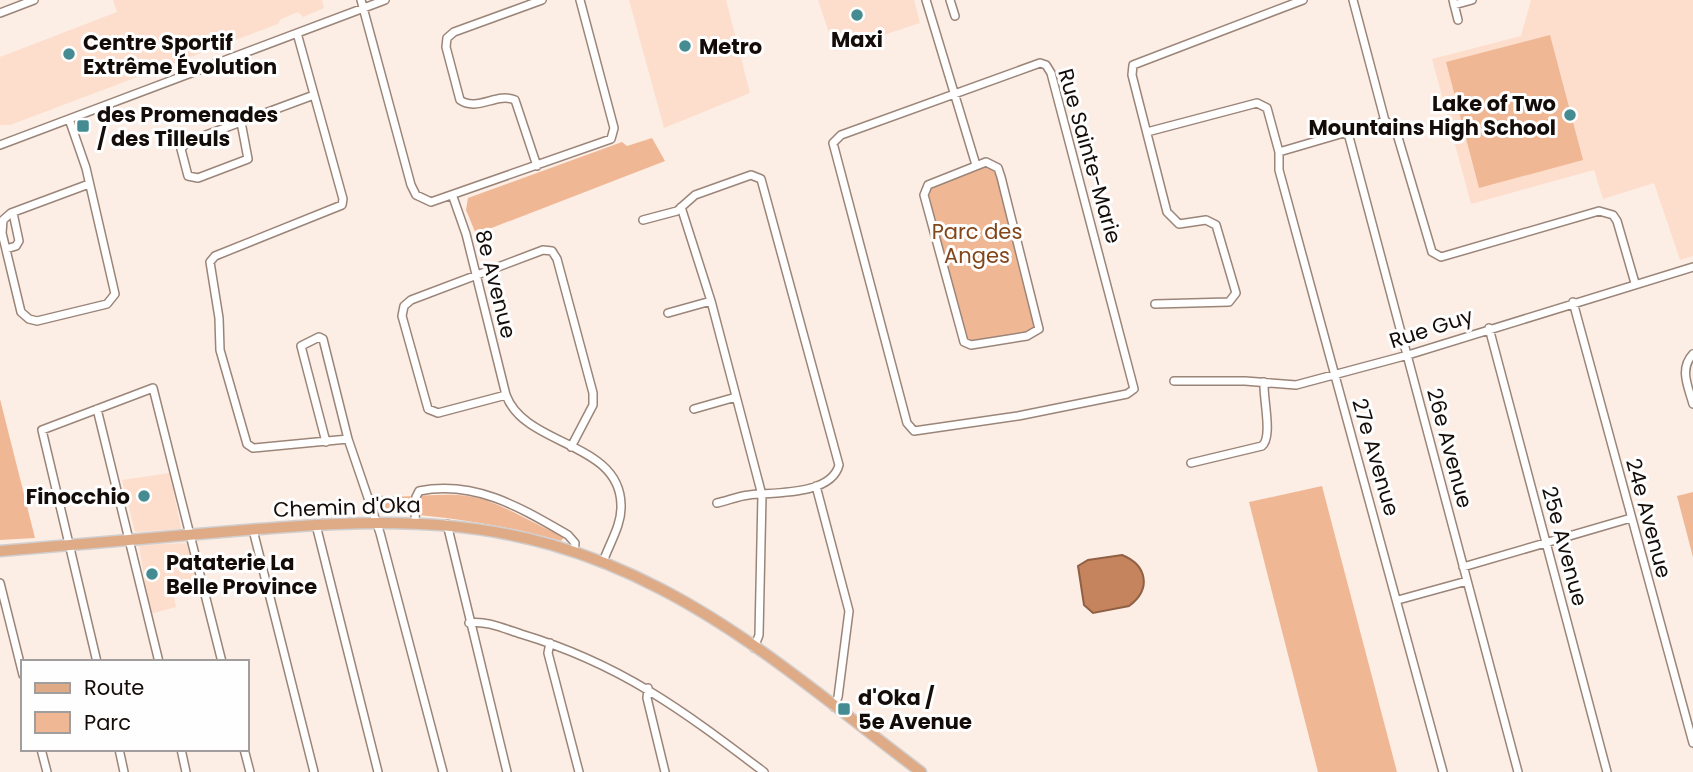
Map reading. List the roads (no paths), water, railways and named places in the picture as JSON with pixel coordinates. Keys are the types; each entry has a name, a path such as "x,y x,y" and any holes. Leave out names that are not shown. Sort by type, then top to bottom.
{"main road":[{"name":"Chemin d'Oka","path":"0,551 376,521 447,524 513,535 603,562 692,606 754,648 921,772"}],"street":[{"path":"0,13 34,0"},
{"path":"0,145 297,33 363,4 385,0"},
{"path":"537,166 515,100 507,96 466,104 460,100 446,47 447,38 454,32 542,0"},
{"path":"363,4 411,185 423,200 431,202 453,197 611,139 614,128 580,0"},
{"path":"926,0 976,165"},
{"path":"950,0 955,16"},
{"path":"1155,304 1229,302 1236,293 1216,225 1206,220 1179,224 1167,212 1131,71 1135,62 1303,0"},
{"path":"1353,0 1385,121"},
{"path":"1458,20 1453,2 1472,0"},
{"path":"297,33 343,199 342,205 215,256 209,268 218,310 220,350 247,444 253,448 348,439"},
{"name":"Rue Sainte-Marie","path":"1040,63 1046,65 1134,381 1134,388 1127,394 932,431 915,431 907,423 833,142 841,135 953,95 1040,63"},
{"path":"241,122 248,159 198,178 188,176 181,149 187,142 314,94"},
{"name":"27e Avenue","path":"1147,132 1260,103 1267,108 1279,152 1279,170 1443,772"},
{"path":"69,119 89,184 115,288 110,302 37,321 26,318 20,308 1,226 5,218 13,213 89,184"},
{"path":"1279,152 1385,121 1393,125 1397,134 1432,252 1441,257 1599,211 1614,215 1617,220 1634,283"},
{"name":"26e Avenue","path":"1348,133 1518,772"},
{"path":"986,162 998,168 1040,329 1027,336 971,345 964,342 924,195 928,185 976,165 986,162"},
{"path":"643,220 681,207 695,195 751,175 761,179 837,458 839,466 835,475 816,486 717,503"},
{"name":"8e Avenue","path":"453,197 506,395 514,413 526,423 571,447 607,471 619,495 619,522 603,562"},
{"path":"681,207 710,301 762,495 759,635 754,648"},
{"path":"6,249 16,246 19,241 13,213"},
{"path":"506,395 438,413 428,409 402,316 404,306 411,300 543,250 552,251 557,260 593,393 593,405 571,447"},
{"name":"Rue Guy","path":"1174,381 1296,385 1408,355 1634,283 1693,267"},
{"path":"668,313 710,301"},
{"name":"24e Avenue","path":"1573,302 1693,743"},
{"name":"25e Avenue","path":"1489,328 1607,772"},
{"path":"326,442 301,346 319,337 323,339 348,439 376,521 443,772"},
{"path":"1693,355 1686,362 1684,370 1693,404"},
{"path":"1191,463 1262,446 1268,442 1263,403 1264,383"},
{"path":"97,660 42,430 153,388 221,660"},
{"path":"694,409 736,397"},
{"path":"97,409 159,660"},
{"path":"816,486 849,611 838,698 834,707"},
{"path":"415,522 419,491 478,491 511,504 568,536 575,543 574,552"},
{"path":"1463,567 1631,518"},
{"path":"447,524 507,772"},
{"path":"316,525 378,772"},
{"path":"253,530 314,772"},
{"path":"1398,600 1467,581"},
{"path":"0,583 21,667"},
{"path":"469,623 483,623 595,660 648,688 764,772"},
{"path":"550,643 548,653 579,772"},
{"path":"648,688 647,698 665,772"},
{"path":"42,751 47,772"},
{"path":"119,751 124,772"},
{"path":"181,751 186,772"},
{"path":"245,751 250,772"}],"place":[{"name":"Maxi","path":"857,15"},
{"name":"Metro","path":"685,46"},
{"name":"Centre Sportif Extrême Évolution","path":"69,54"},
{"name":"Lake of Two Mountains High School","path":"1570,115"},
{"name":"des Promenades / des Tilleuls","path":"83,126"},
{"name":"Finocchio","path":"144,496"},
{"name":"Pataterie La Belle Province","path":"152,574"},
{"name":"d'Oka / 5e Avenue","path":"844,709"}],"park label":[{"name":"Parc des Anges","path":"977,243"}]}
